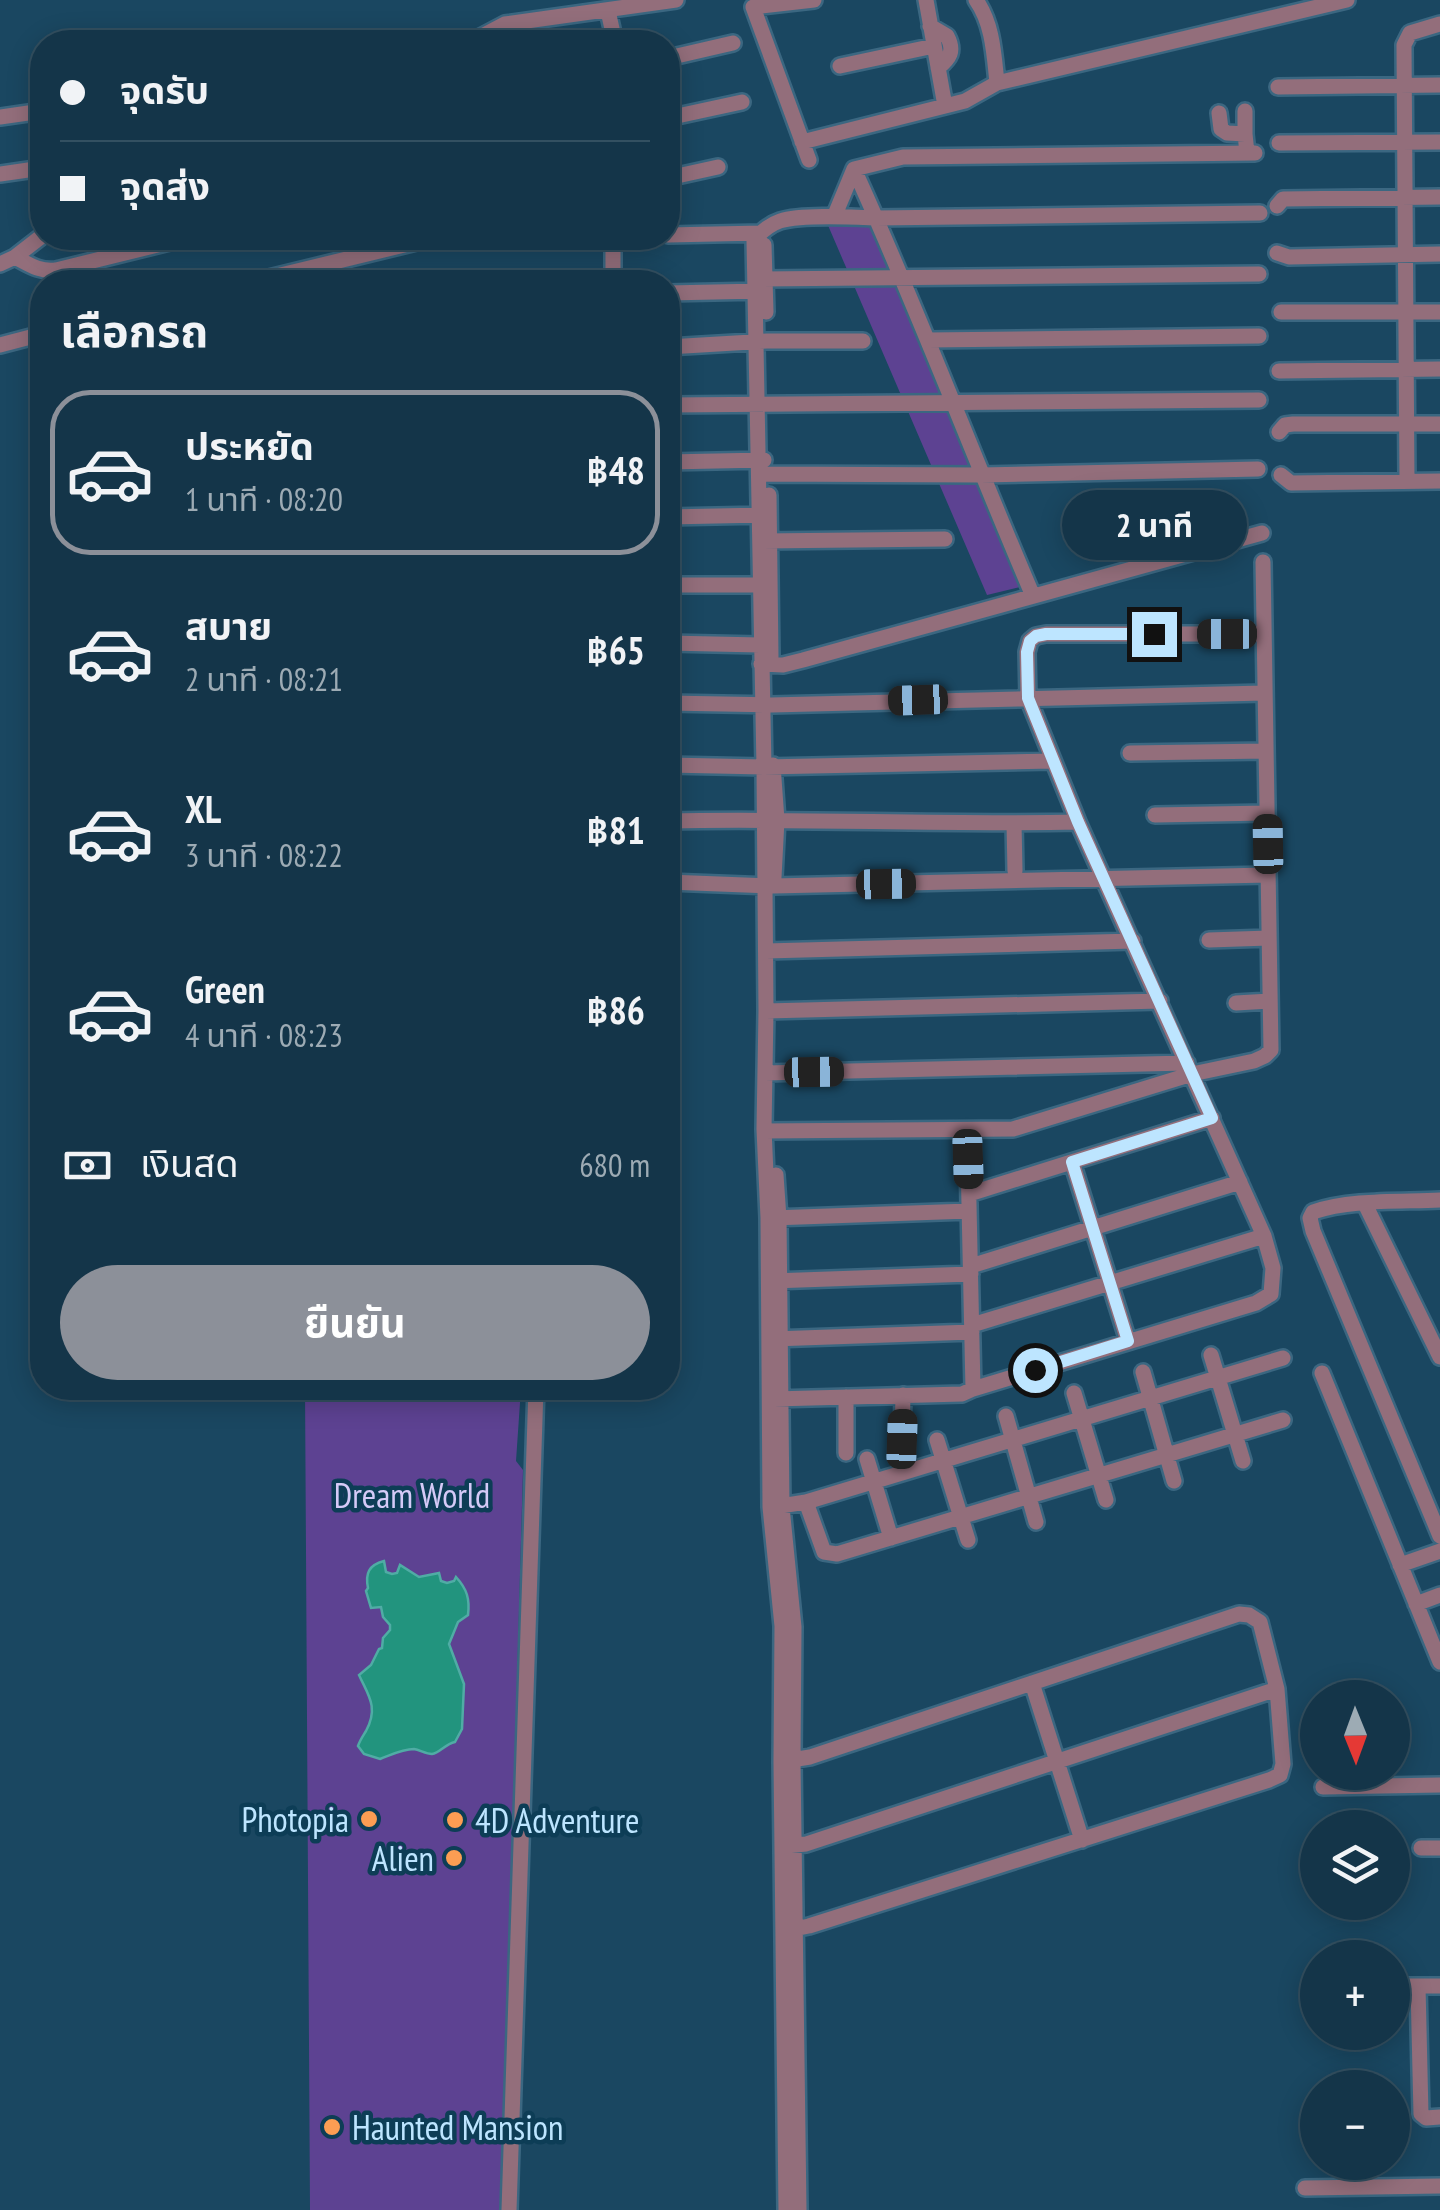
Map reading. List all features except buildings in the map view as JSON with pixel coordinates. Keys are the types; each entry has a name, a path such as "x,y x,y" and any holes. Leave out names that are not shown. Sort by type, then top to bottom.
{"street":[{"path":"491,30 500,25 676,0"},
{"path":"809,160 754,7 814,0"},
{"path":"926,0 945,106"},
{"path":"976,0 990,27 997,83"},
{"path":"802,142 965,101 997,83 1347,0"},
{"path":"608,10 612,30"},
{"path":"1407,481 1404,45 1418,28 1440,24"},
{"path":"930,26 947,36 952,51 938,68"},
{"path":"680,55 733,44"},
{"path":"840,66 934,46"},
{"path":"1278,87 1440,85"},
{"path":"680,115 742,102"},
{"path":"854,168 903,157 1251,153 1245,134 1245,111"},
{"path":"0,118 30,113"},
{"path":"1219,113 1222,130 1245,134"},
{"path":"1279,143 1440,142"},
{"path":"680,175 718,167"},
{"path":"834,216 854,168"},
{"path":"854,168 1034,596"},
{"path":"0,174 30,170"},
{"path":"1276,206 1283,199 1440,197"},
{"path":"680,234 760,233 782,220 834,216 1260,213"},
{"path":"760,233 764,240 759,285 771,819 770,1073 764,1130 773,1218 776,1507 794,1628 787,1761 790,2005 799,2210"},
{"path":"8,261 30,245"},
{"path":"56,270 137,250"},
{"path":"290,270 353,250"},
{"path":"1277,254 1440,254"},
{"path":"8,261 40,270"},
{"path":"680,292 901,278 1260,274"},
{"path":"1281,312 1440,312"},
{"path":"928,340 1259,336"},
{"path":"0,345 30,337"},
{"path":"680,346 863,341"},
{"path":"1279,371 1440,368"},
{"path":"680,405 1259,400"},
{"path":"1280,432 1282,427 1292,424 1440,424"},
{"path":"680,463 981,475 1258,469"},
{"path":"1281,475 1291,483 1440,481"},
{"path":"680,517 763,515"},
{"path":"766,664 803,660 1262,533"},
{"path":"764,541 945,540"},
{"path":"764,541 759,585 760,645 766,664"},
{"path":"770,1073 1190,1068 1254,1061 1271,1050 1263,562"},
{"path":"680,585 759,585"},
{"path":"775,1399 962,1394 1264,1300 1271,1294 1273,1268 1264,1236 1078,822 1028,698 1027,652 1030,641 1046,634 1263,634"},
{"path":"680,643 760,645"},
{"path":"680,703 1264,692"},
{"path":"1130,753 1266,751"},
{"path":"680,765 1052,761"},
{"path":"1155,814 1267,812"},
{"path":"680,820 1078,822"},
{"path":"1014,824 1015,871"},
{"path":"680,882 769,886 1268,875"},
{"path":"1209,940 1269,938"},
{"path":"770,951 1133,941"},
{"path":"770,1011 1160,1002"},
{"path":"1236,1003 1270,1002"},
{"path":"764,1130 1013,1129 1190,1068"},
{"path":"969,1194 1212,1118"},
{"path":"968,1159 973,1388"},
{"path":"1072,1162 1128,1341"},
{"path":"774,1281 971,1270 1240,1182"},
{"path":"1440,1200 1323,1209 1313,1212 1310,1225 1440,1536"},
{"path":"1365,1204 1440,1358"},
{"path":"773,1218 970,1211"},
{"path":"774,1339 972,1329 1264,1236"},
{"path":"1212,1355 1243,1461"},
{"path":"776,1507 806,1502 1283,1358"},
{"path":"1144,1372 1174,1480"},
{"path":"1322,1373 1440,1662"},
{"path":"1074,1393 1106,1500"},
{"path":"902,1439 904,1396"},
{"path":"846,1397 846,1453"},
{"path":"509,2210 536,1400"},
{"path":"1006,1416 1036,1522"},
{"path":"806,1502 824,1552 837,1554 1282,1420"},
{"path":"937,1440 968,1540"},
{"path":"868,1460 891,1538"},
{"path":"1400,1565 1440,1551"},
{"path":"1416,1604 1440,1595"},
{"path":"787,1761 1239,1614 1260,1622 1277,1688 1284,1764 1280,1775 789,1930"},
{"path":"1032,1683 1082,1840"},
{"path":"788,1846 806,1844 1277,1688"},
{"path":"1410,1786 1440,1785"},
{"path":"1421,1848 1440,1848"},
{"path":"1410,1986 1440,1986"},
{"path":"1418,1986 1421,2114 1426,2118 1440,2117"},
{"path":"786,2210 790,2005"},
{"path":"1305,2188 1440,2186"}],"green space":[{"path":"880,220 1032,584 987,595 827,223"},
{"name":"Dream World","path":"305,1400 520,1400 516,1461 523,1470 502,2210 310,2210"}],"shaded area":[{"path":"384,1561 386,1572 392,1574 397,1573 400,1565 419,1577 439,1573 441,1581 447,1583 456,1577 467,1595 468,1615 458,1622 449,1644 464,1684 462,1729 455,1742 435,1753 410,1749 380,1759 364,1754 358,1746 372,1715 369,1695 359,1675 371,1665 390,1630 381,1607 371,1608 366,1591 369,1570"}],"place":[{"name":"Photopia","path":"369,1819"},
{"name":"4D Adventure","path":"455,1820"},
{"name":"Alien","path":"454,1858"},
{"name":"Haunted Mansion","path":"332,2127"}],"route":[{"path":"1035,1370 1128,1341 1072,1162 1212,1118 1078,822 1028,698 1027,652 1036,636 1154,634"}]}
